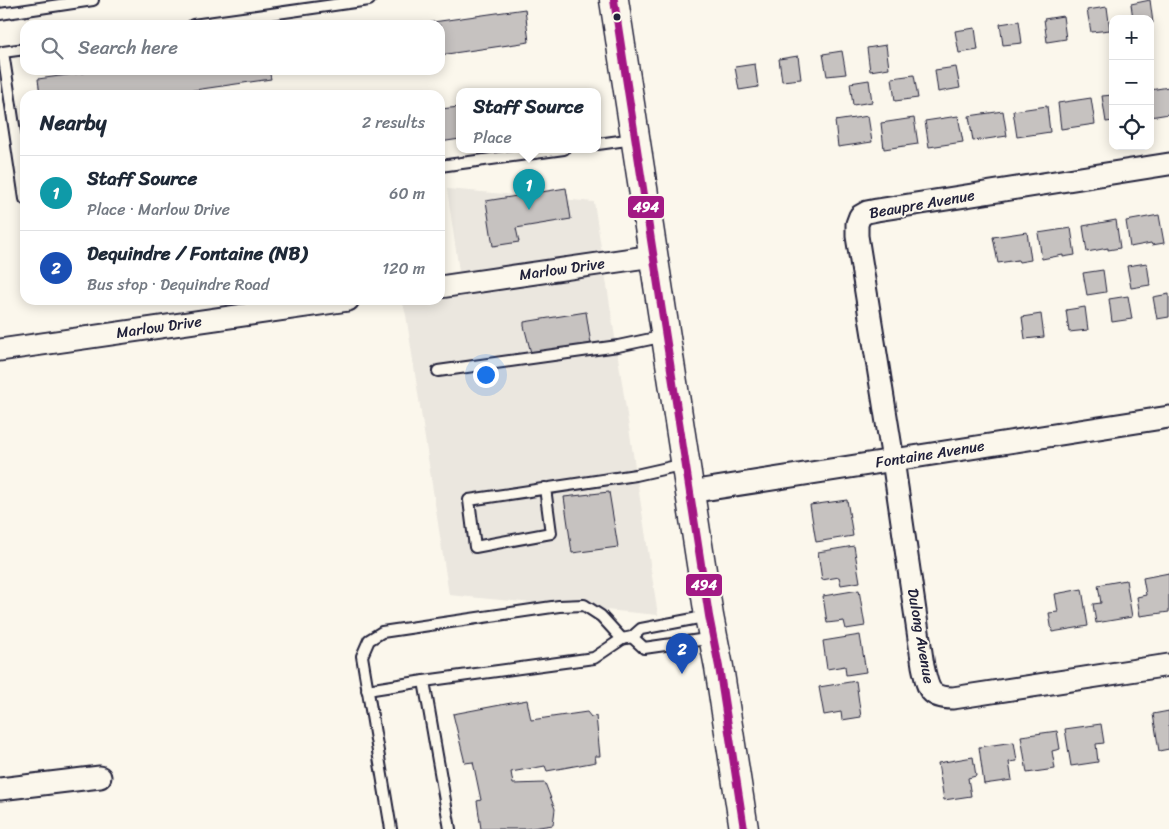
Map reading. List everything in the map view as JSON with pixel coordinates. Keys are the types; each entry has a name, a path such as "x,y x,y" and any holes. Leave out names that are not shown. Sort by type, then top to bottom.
{"main road":[{"path":"614,0 744,829"}],"street":[{"name":"Beaupre Avenue","path":"893,460 857,236 857,224 860,216 877,210 1169,164"},
{"name":"Marlow Drive","path":"445,286 653,256"},
{"name":"Marlow Drive","path":"0,350 313,305"},
{"name":"Fontaine Avenue","path":"690,492 1169,417"},
{"name":"Dulong Avenue","path":"893,460 923,666 929,688 934,694 942,698 953,698 1169,665"},
{"path":"0,789 100,776"}],"lane":[{"path":"0,14 93,0"},
{"path":"228,20 369,0"},
{"path":"20,50 3,52 20,166"},
{"path":"601,144 636,139"},
{"path":"445,165 535,153"},
{"path":"438,371 618,346 666,336"},
{"path":"545,488 551,533 475,547 469,500 545,488 636,475 686,463"},
{"path":"391,829 362,656 369,640 382,632 559,606 584,605 601,616 627,638 644,648 712,627"},
{"path":"368,690 594,658 641,629 712,627"},
{"path":"424,682 450,829"}],"shaded area":[{"path":"447,189 594,202 658,615 449,595 403,305 445,305 445,273 459,271"}],"building":[{"path":"1150,0 1152,15 1132,15 1131,4"},
{"path":"1107,7 1109,30 1091,32 1087,10"},
{"path":"525,9 529,42 445,54 445,20"},
{"path":"1063,16 1066,39 1047,42 1044,19"},
{"path":"1019,21 1022,43 1003,45 1000,24"},
{"path":"975,28 978,50 959,53 955,31"},
{"path":"886,45 889,68 870,71 867,48"},
{"path":"842,51 846,74 827,76 823,54"},
{"path":"798,56 801,79 782,81 779,59"},
{"path":"755,64 758,87 739,90 735,67"},
{"path":"956,67 960,88 938,92 935,70"},
{"path":"67,75 270,75 271,79 195,90 39,90 38,79"},
{"path":"914,75 918,98 895,101 892,78"},
{"path":"869,80 872,102 853,105 850,83"},
{"path":"1169,87 1169,114 1154,116 1154,89"},
{"path":"1109,95 1109,122 1106,122 1102,96"},
{"path":"1091,98 1095,124 1061,129 1058,103"},
{"path":"1047,106 1050,132 1017,137 1013,111"},
{"path":"456,107 456,140 445,141 445,108"},
{"path":"1003,111 1007,136 973,141 969,116"},
{"path":"868,116 872,142 838,147 835,121"},
{"path":"958,116 963,142 929,147 925,121"},
{"path":"914,118 918,144 884,149 881,123"},
{"path":"566,188 571,219 516,228 519,242 493,246 486,201"},
{"path":"1159,215 1164,243 1152,245 1151,243 1130,247 1126,221"},
{"path":"1116,220 1120,248 1087,252 1083,226"},
{"path":"1071,228 1075,255 1042,259 1038,233"},
{"path":"1027,232 1031,260 998,263 993,237"},
{"path":"1147,263 1150,285 1131,288 1127,266"},
{"path":"1103,270 1106,292 1087,295 1083,273"},
{"path":"1169,294 1169,317 1157,319 1153,297"},
{"path":"1128,296 1132,319 1112,322 1109,299"},
{"path":"1085,307 1088,330 1069,332 1066,310"},
{"path":"586,312 591,344 531,353 524,322"},
{"path":"1041,314 1044,337 1025,339 1022,317"},
{"path":"609,492 618,547 572,553 564,497"},
{"path":"847,500 853,536 816,542 810,505"},
{"path":"854,546 860,582 841,585 839,577 822,580 818,552"},
{"path":"1169,573 1169,612 1140,616 1137,597 1146,595 1143,578"},
{"path":"1126,580 1132,617 1096,623 1093,604 1101,603 1098,585"},
{"path":"1082,589 1088,626 1052,632 1049,613 1058,612 1055,594"},
{"path":"859,590 865,626 846,629 844,621 827,623 823,596"},
{"path":"860,635 866,672 846,675 845,666 827,669 823,641"},
{"path":"856,681 861,717 842,720 841,712 824,715 819,687"},
{"path":"527,700 531,720 587,712 591,717 596,716 600,756 595,756 596,762 547,771 545,766 511,772 513,784 545,783 555,809 553,825 525,829 481,829 477,801 481,800 473,762 465,763 453,714"},
{"path":"1169,711 1169,749 1159,751 1153,714"},
{"path":"1101,724 1104,743 1096,744 1098,762 1071,766 1065,729"},
{"path":"1057,731 1060,749 1052,751 1055,769 1027,773 1021,736"},
{"path":"1014,742 1017,761 1009,762 1012,780 984,784 979,747"},
{"path":"973,757 976,776 968,778 971,796 944,800 938,763"}],"transit line":[{"name":"494","path":"614,0 709,616 719,667 744,829"}],"place":[{"name":"Staff Source","path":"529,210"},
{"name":"Dequindre / Fontaine (NB)","path":"682,674"}]}
